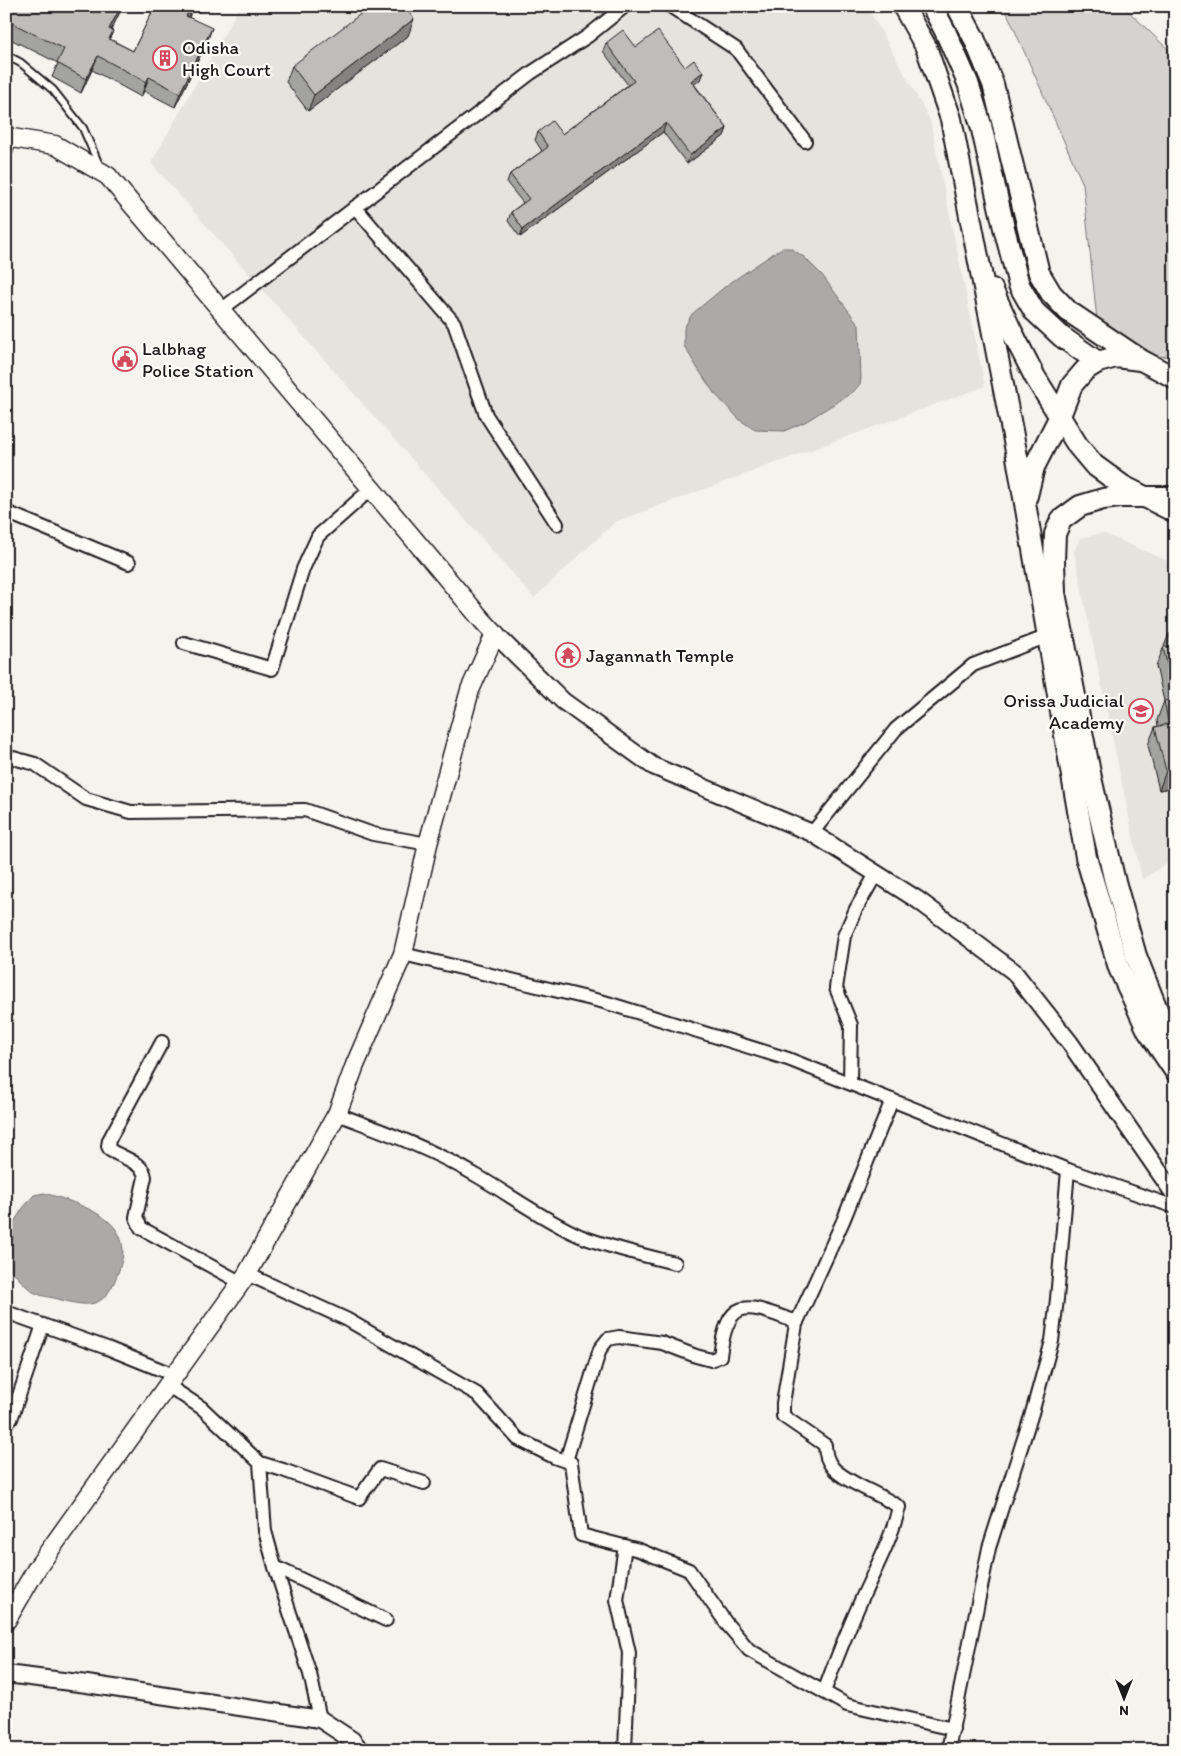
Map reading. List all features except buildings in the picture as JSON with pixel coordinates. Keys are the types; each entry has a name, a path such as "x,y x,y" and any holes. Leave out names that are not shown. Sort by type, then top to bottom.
{"main road":[{"path":"903,6 926,47 951,119 1025,502 1086,857 1119,968 1148,1031 1175,1071"},
{"path":"932,6 968,83 981,125 1018,285 1034,311 1062,337 1098,362"},
{"path":"958,6 974,38 992,84 1039,273 1051,293 1068,311 1141,360 1175,378"},
{"path":"6,1621 37,1568 244,1278 337,1114 355,1065 403,954 428,844 470,690 496,634 371,489 108,176 55,145 8,141"},
{"path":"978,258 1011,330 1036,377 1078,446 1094,465 1123,486 1175,512"},
{"path":"1025,502 1034,467 1060,416 1072,385 1086,370 1098,362 1116,357 1175,363"},
{"path":"1175,497 1120,497 1103,499 1080,506 1061,520 1055,534 1055,593 1091,778 1114,878 1136,956 1162,1022 1175,1040"}],"street":[{"path":"221,310 531,73 588,36 625,6"},
{"path":"677,8 736,49 805,141"},
{"path":"355,208 454,323 486,415 557,524"},
{"path":"184,643 272,669 303,569 318,536 371,489"},
{"path":"6,512 129,563"},
{"path":"496,634 563,701 653,766 812,833 918,900 1013,971 1070,1043 1175,1195"},
{"path":"812,833 896,729 973,666 1048,636"},
{"path":"6,756 35,764 86,800 131,812 305,810 374,834 428,844"},
{"path":"850,1083 851,1025 836,988 844,936 856,909 876,874"},
{"path":"403,954 604,1002 788,1059 1068,1170 1175,1207"},
{"path":"162,1042 108,1140 110,1150 140,1167 145,1172 136,1217 141,1228 244,1278 346,1319 477,1394 518,1439 571,1463 581,1535 640,1550 690,1570 726,1623 749,1650 846,1704 953,1729"},
{"path":"824,1692 899,1507 842,1476 832,1466 826,1455 825,1445 783,1416 783,1403 791,1347 797,1322 843,1221 892,1100"},
{"path":"337,1114 416,1144 478,1176 521,1204 579,1235 610,1247 675,1263"},
{"path":"948,1750 989,1548 1032,1413 1052,1340 1068,1170"},
{"path":"566,1461 600,1349 608,1339 619,1336 662,1343 711,1360 720,1356 722,1336 730,1317 740,1309 754,1308 797,1322"},
{"path":"6,1312 106,1348 171,1380 260,1463 359,1498 380,1469 424,1483"},
{"path":"11,1419 43,1325"},
{"path":"260,1463 265,1531 310,1674 320,1719"},
{"path":"625,1546 617,1600 629,1653 625,1750"},
{"path":"275,1567 386,1620"},
{"path":"6,1674 96,1685 320,1719 352,1740 360,1750"}],"lane":[{"path":"6,55 21,63 53,90 83,128 103,173"}],"shaded area":[{"path":"240,6 867,6 930,120 985,386 615,522 534,598 151,163"},
{"path":"1004,6 1123,6 1175,56 1175,355 1142,359 1098,330 1083,184"},
{"path":"783,248 790,248 804,257 822,275 859,325 861,379 860,384 853,392 805,422 784,431 755,430 740,420 714,393 684,346 684,328 692,314 727,285"},
{"name":"Orissa Judicial Academy","path":"1103,533 1175,564 1175,857 1142,880 1074,552 1080,538"},
{"path":"44,1193 73,1202 103,1217 120,1236 123,1250 119,1270 109,1292 97,1302 81,1304 33,1292 6,1265 6,1242 12,1225 34,1195"}],"place":[{"name":"Odisha High Court","path":"165,58"},
{"name":"Lalbhag Police Station","path":"125,359"},
{"name":"Jagannath Temple","path":"568,655"},
{"name":"Orissa Judicial Academy","path":"1141,711"}]}
